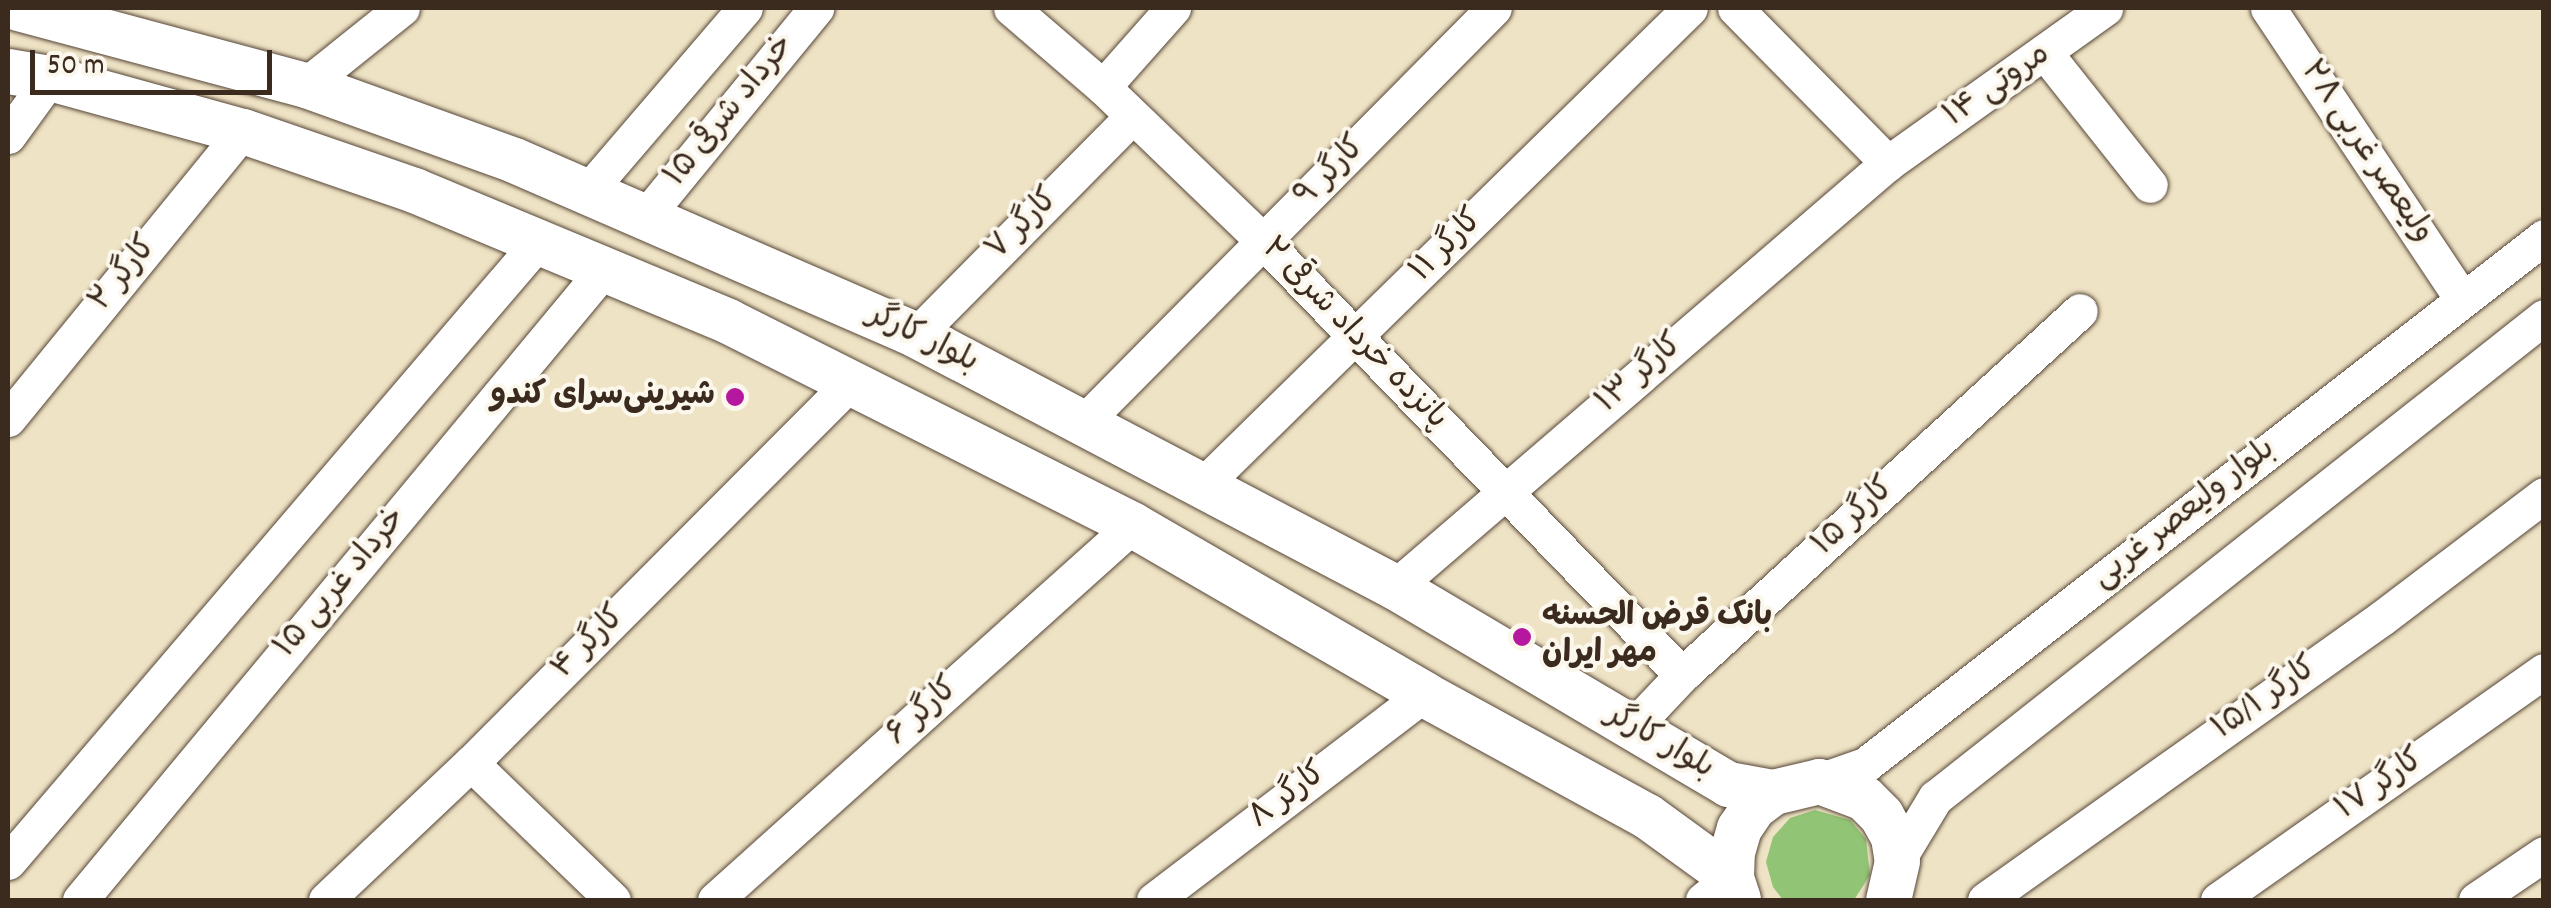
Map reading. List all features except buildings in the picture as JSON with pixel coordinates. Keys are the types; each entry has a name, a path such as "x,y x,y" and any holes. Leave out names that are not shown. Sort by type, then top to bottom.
{"main road":[{"name":"بلوار کارگر","path":"18,8 306,85 588,191 916,335 1395,587 1728,784 1773,792"},
{"path":"29,74 243,131 414,190 728,321 1133,525 1424,694 1647,816 1724,893"},
{"path":"1724,893 1739,828 1753,807 1773,792 1819,781 1864,798 1893,837 1897,887"}],"street":[{"path":"306,85 402,8"},
{"name":"۱۵ خرداد شرقی","path":"646,216 816,8"},
{"name":"پانزده خرداد شرقی ۲","path":"1011,8 1103,87 1264,242 1682,676"},
{"path":"1103,87 1173,8"},
{"name":"کارگر ۹","path":"1084,421 1494,8"},
{"name":"کارگر ۱۱","path":"1204,484 1690,8"},
{"path":"1736,8 1888,164"},
{"name":"مروتی ۱۴","path":"1888,164 2105,8"},
{"name":"ولیعصر غربی ۲۸","path":"2268,8 2462,299"},
{"name":"۱۵ خرداد شرقی","path":"588,191 725,16"},
{"path":"2046,54 2150,185"},
{"path":"8,136 29,74"},
{"name":"کارگر ۷","path":"916,335 1132,117"},
{"name":"کارگر ۲","path":"8,419 243,131"},
{"name":"کارگر ۱۳","path":"1395,587 1888,164"},
{"name":"بلوار ولیعصر غربی","path":"1819,781 1864,765 2544,236"},
{"path":"8,862 540,240"},
{"name":"۱۵ خرداد غربی","path":"80,900 605,268"},
{"name":"کارگر ۱۵","path":"1632,728 1682,676 2080,311"},
{"name":"بلوار ولیعصر غربی","path":"1897,887 1935,798 2544,317"},
{"name":"کارگر ۴","path":"326,900 472,763 849,384"},
{"name":"کارگر ۱۵/۱","path":"1985,900 2540,504"},
{"name":"کارگر ۶","path":"715,900 1133,525"},
{"name":"کارگر ۱۷","path":"2218,900 2544,671"},
{"name":"کارگر ۸","path":"1154,900 1424,694"},
{"path":"472,763 613,900"},
{"path":"2476,900 2544,854"}],"green space":[{"path":"1815,810 1850,820 1866,839 1870,875 1854,900 1783,900 1773,887 1766,862 1773,837 1790,818"}],"place":[{"name":"شیرینی‌سرای کندو","path":"735,397"},
{"name":"بانک قرض الحسنه مهر ایران","path":"1522,637"}]}
